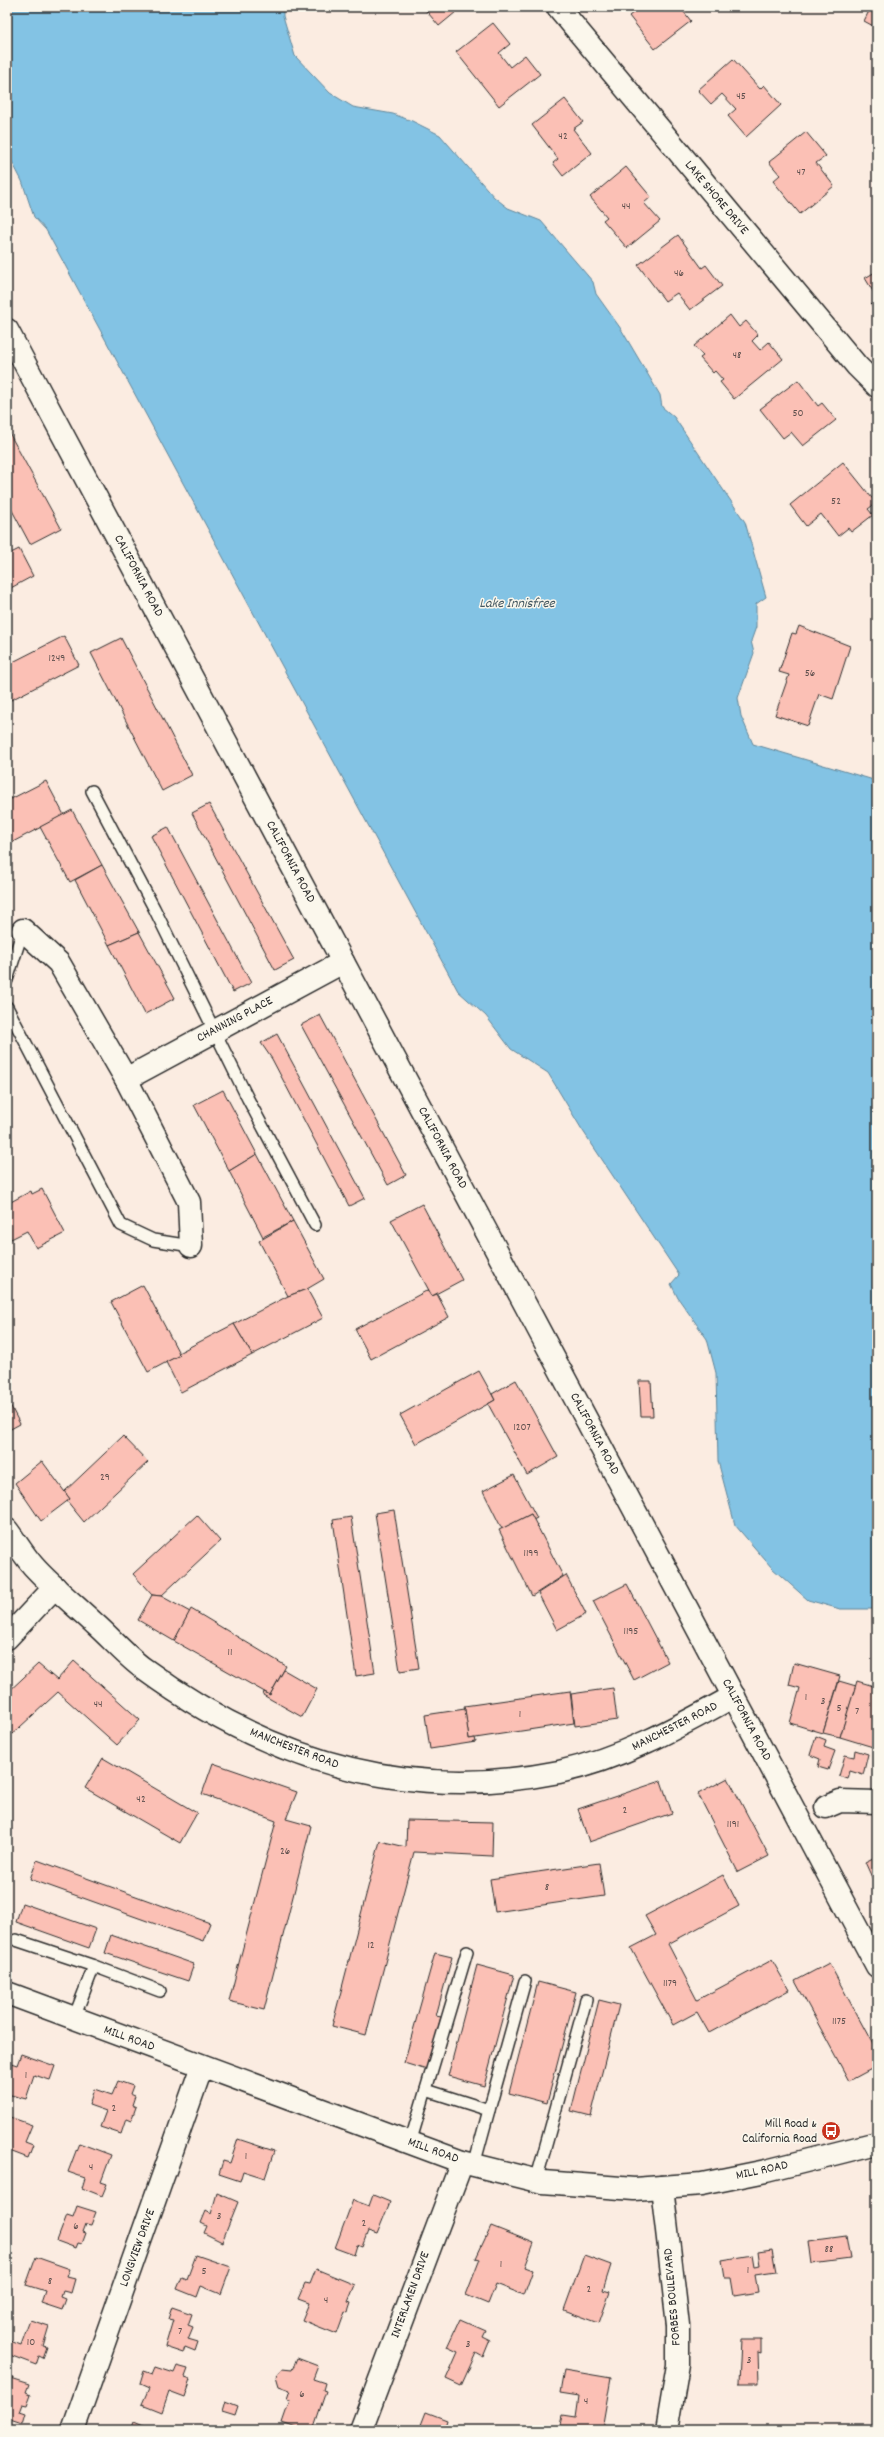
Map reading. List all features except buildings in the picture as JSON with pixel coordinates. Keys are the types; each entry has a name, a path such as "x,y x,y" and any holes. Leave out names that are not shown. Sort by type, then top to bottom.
{"street":[{"name":"LAKE SHORE DRIVE","path":"558,7 796,294 857,366 877,386"},
{"name":"CALIFORNIA ROAD","path":"7,330 877,1966"},
{"path":"23,930 59,963 126,1079 189,1202 191,1246"},
{"name":"CHANNING PLACE","path":"126,1079 343,962"},
{"name":"MANCHESTER ROAD","path":"7,1530 36,1569 142,1668 235,1726 330,1765 390,1778 459,1783 522,1778 561,1771 617,1755 655,1740 734,1696"},
{"path":"7,1638 55,1587"},
{"path":"826,1807 840,1801 877,1802"},
{"name":"MILL ROAD","path":"7,1993 410,2143 468,2163 536,2180 596,2188 634,2189 702,2184 766,2171 877,2143"},
{"name":"LONGVIEW DRIVE","path":"73,2430 202,2066"},
{"name":"INTERLAKEN DRIVE","path":"361,2430 468,2163"},
{"name":"FORBES BOULEVARD","path":"662,2187 678,2325 678,2366 666,2430"}],"lane":[{"path":"92,791 154,908 214,1032 315,1225"},
{"path":"7,980 23,930"},
{"path":"7,1007 121,1225 153,1240 191,1246"},
{"path":"16,1940 94,1966 160,1991"},
{"path":"410,2143 467,1952"},
{"path":"74,2018 94,1966"},
{"path":"468,2163 489,2110 524,1981"},
{"path":"536,2180 586,2000"},
{"path":"426,2090 489,2110"}],"water":[{"name":"Lake Innisfree","path":"7,7 283,7 283,16 295,56 330,93 353,107 393,114 412,121 440,135 494,197 508,208 541,221 593,282 596,294 621,329 660,395 662,407 674,417 745,522 766,597 756,604 756,627 751,641 754,653 738,698 741,716 753,744 877,781 877,1609 840,1609 808,1600 772,1568 735,1525 718,1461 716,1373 707,1339 678,1298 671,1284 679,1275 581,1128 548,1073 511,1049 486,1016 458,991 46,230 34,217 22,181 7,152"}],"place":[{"name":"Mill Road & California Road","path":"831,2131"}]}
